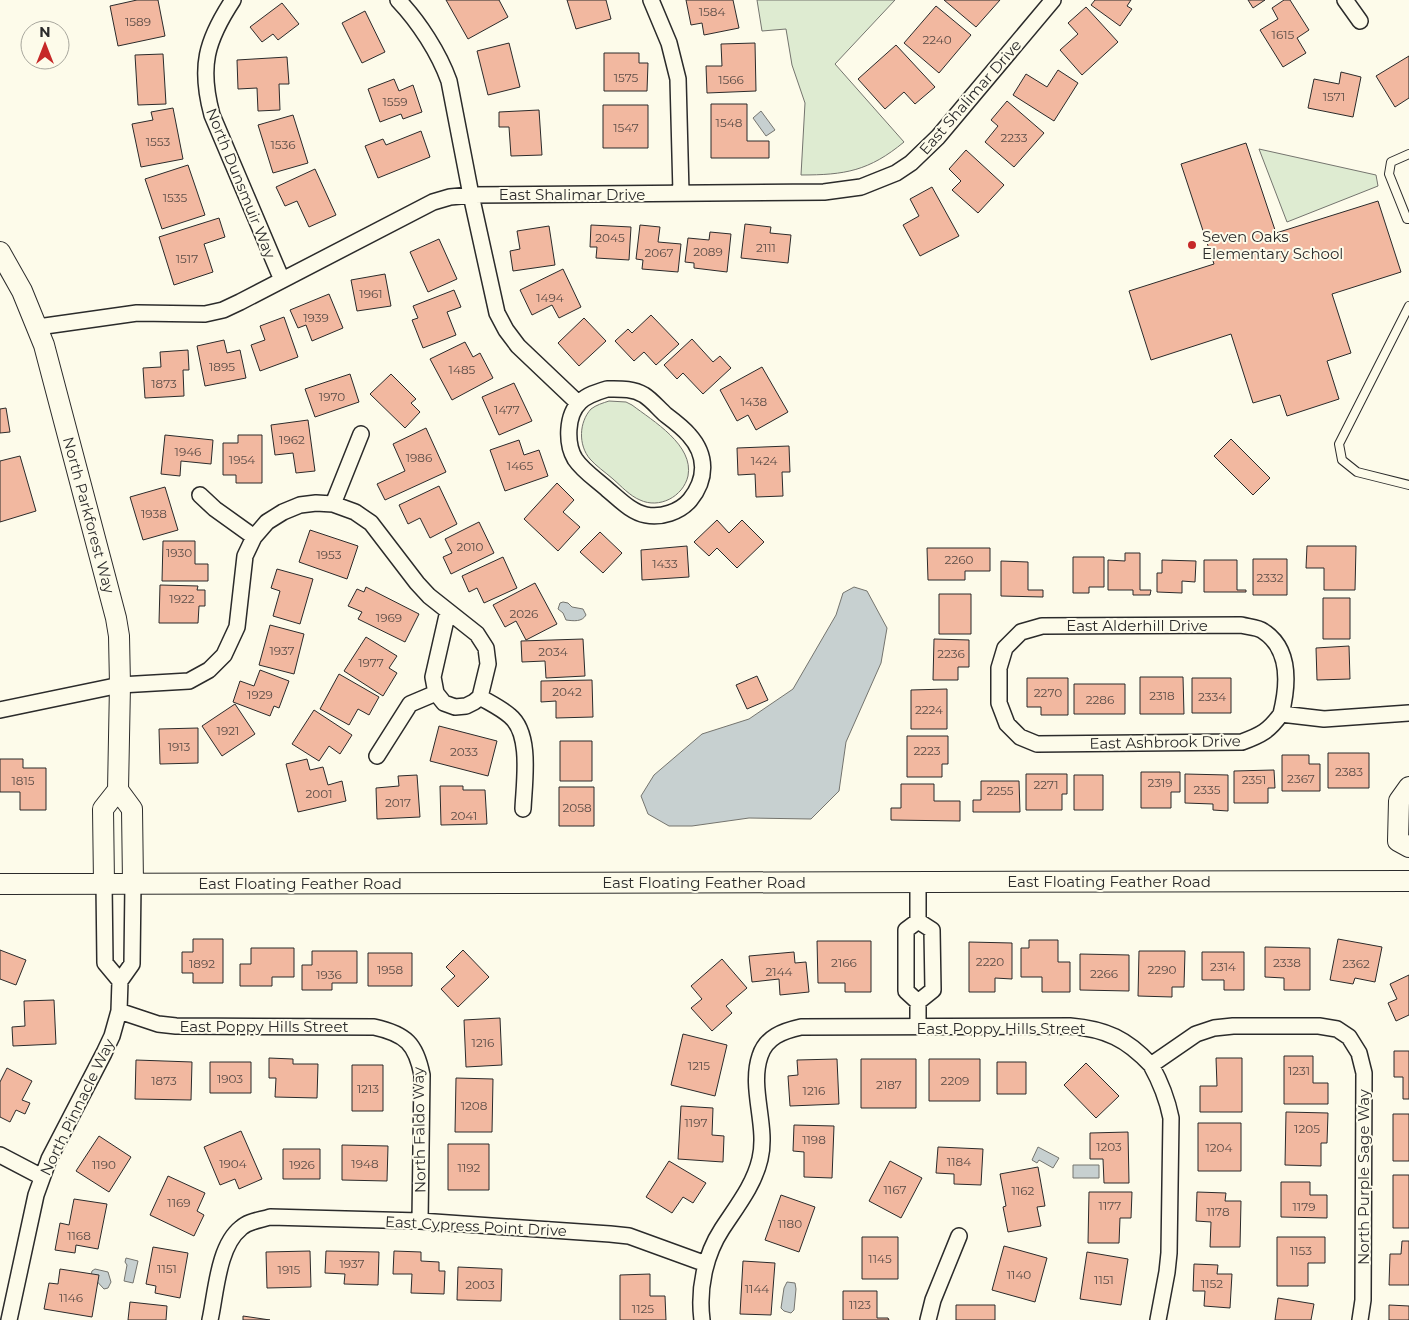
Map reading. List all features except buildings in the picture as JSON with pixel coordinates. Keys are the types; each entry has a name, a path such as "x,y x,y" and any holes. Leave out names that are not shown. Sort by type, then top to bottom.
{"main road":[{"name":"North Parkforest Way","path":"0,252 22,291 38,327 116,618 119,636 120,685 118,790"},
{"path":"1409,787 1400,802 1398,841 1409,847"},
{"path":"104,884 102,810 118,790 132,810 133,884"},
{"name":"East Floating Feather Road","path":"0,884 1409,880"}],"street":[{"name":"North Dunsmuir Way","path":"233,0 211,39 206,58 207,96 212,115 282,280"},
{"path":"398,0 433,48 443,64 449,81 470,195 491,294 497,313 506,330 518,346 578,403"},
{"path":"651,0 669,43 678,79 681,193"},
{"name":"East Shalimar Drive","path":"38,327 137,313 205,314 223,310 433,202 450,197 470,195 843,191 862,188 896,173 912,163 932,144 1053,0"},
{"path":"1346,0 1360,22"},
{"path":"607,389 626,389 643,395 689,435 702,458 704,473 700,485 690,501 680,509 665,515 645,515 628,507 583,469 574,458 570,443 570,419 578,403 591,394 607,389"},
{"path":"333,504 361,434"},
{"path":"200,495 215,510 254,537"},
{"path":"0,710 120,685 189,680 209,670 224,655 237,628 245,556 254,537 267,522 283,512 300,505 316,503 333,504 355,512 370,523 417,583 477,634 486,648 488,664 480,697 466,706 455,707 444,703 436,693 433,676 448,611"},
{"name":"East Alderhill Drive","path":"1006,724 999,703 999,668 1005,648 1021,632 1042,626 1241,625 1262,630 1277,644 1284,661 1286,696 1281,714"},
{"path":"377,756 410,704 436,693"},
{"path":"480,697 511,716 521,730 525,744 523,809"},
{"path":"1281,714 1324,719 1409,713"},
{"name":"East Ashbrook Drive","path":"1006,724 1020,737 1037,744 1242,742 1262,735 1281,714"},
{"path":"918,882 918,921"},
{"path":"104,884 105,963 120,981"},
{"name":"North Pinnacle Way","path":"9,1320 36,1195 42,1177 49,1159 112,1036 119,1011 120,981 132,964 133,884"},
{"path":"918,921 932,930 933,990 918,1002"},
{"path":"918,921 906,930 906,991 918,1002 918,1028"},
{"name":"East Poppy Hills Street","path":"119,1011 158,1024 176,1026 374,1027 392,1031 408,1041"},
{"name":"East Poppy Hills Street","path":"706,1264 720,1231 751,1185 760,1158 762,1131 756,1074 760,1055 768,1042 780,1032 801,1027 1070,1026 1089,1028 1107,1033 1124,1041 1138,1052 1151,1065 1161,1081 1168,1099 1171,1118 1169,1253 1158,1320"},
{"name":"North Purple Sage Way","path":"1151,1065 1196,1034 1214,1028 1233,1026 1319,1026 1337,1029 1349,1037 1359,1053 1364,1073 1363,1300 1360,1320"},
{"name":"North Faldo Way","path":"408,1041 418,1056 422,1076 420,1221"},
{"path":"0,1155 42,1177"},
{"name":"East Cypress Point Drive","path":"210,1320 222,1258 229,1241 241,1227 270,1217 420,1221 629,1236 706,1264"},
{"path":"928,1320 933,1300 960,1236"},
{"path":"702,1320 700,1307 701,1286 706,1264"}],"lane":[{"path":"1409,154 1390,162 1389,174 1409,220"},
{"path":"1409,306 1339,444 1342,460 1357,472 1409,485"}],"green space":[{"path":"757,0 895,0 835,64 904,142 879,159 856,169 831,174 801,175 805,103 792,65 786,29 762,31"},
{"path":"1259,149 1376,175 1378,186 1287,222"},
{"path":"609,401 626,402 632,405 661,426 678,444 685,454 688,476 681,490 676,495 662,502 655,503 640,500 629,493 590,459 583,447 582,427 584,420 591,409"}],"shaded area":[{"path":"761,111 775,130 766,136 753,118"},
{"path":"854,587 867,591 887,628 881,663 846,742 839,791 811,819 749,818 692,826 669,826 648,814 641,796 654,775 702,734 749,719 793,689 836,615 843,593"},
{"path":"560,603 568,603 572,607 583,609 586,615 580,620 566,620 563,613 558,609"},
{"path":"1038,1147 1059,1158 1053,1168 1039,1160 1037,1163 1032,1160"},
{"path":"1073,1165 1099,1165 1099,1178 1073,1178"},
{"path":"126,1258 138,1261 133,1283 124,1281 127,1265 125,1262"},
{"path":"95,1269 108,1272 111,1282 108,1288 104,1289 91,1275"},
{"path":"787,1282 795,1283 796,1289 794,1310 791,1313 781,1308 784,1288"}],"place":[{"name":"Seven Oaks Elementary School","path":"1192,245"}]}
